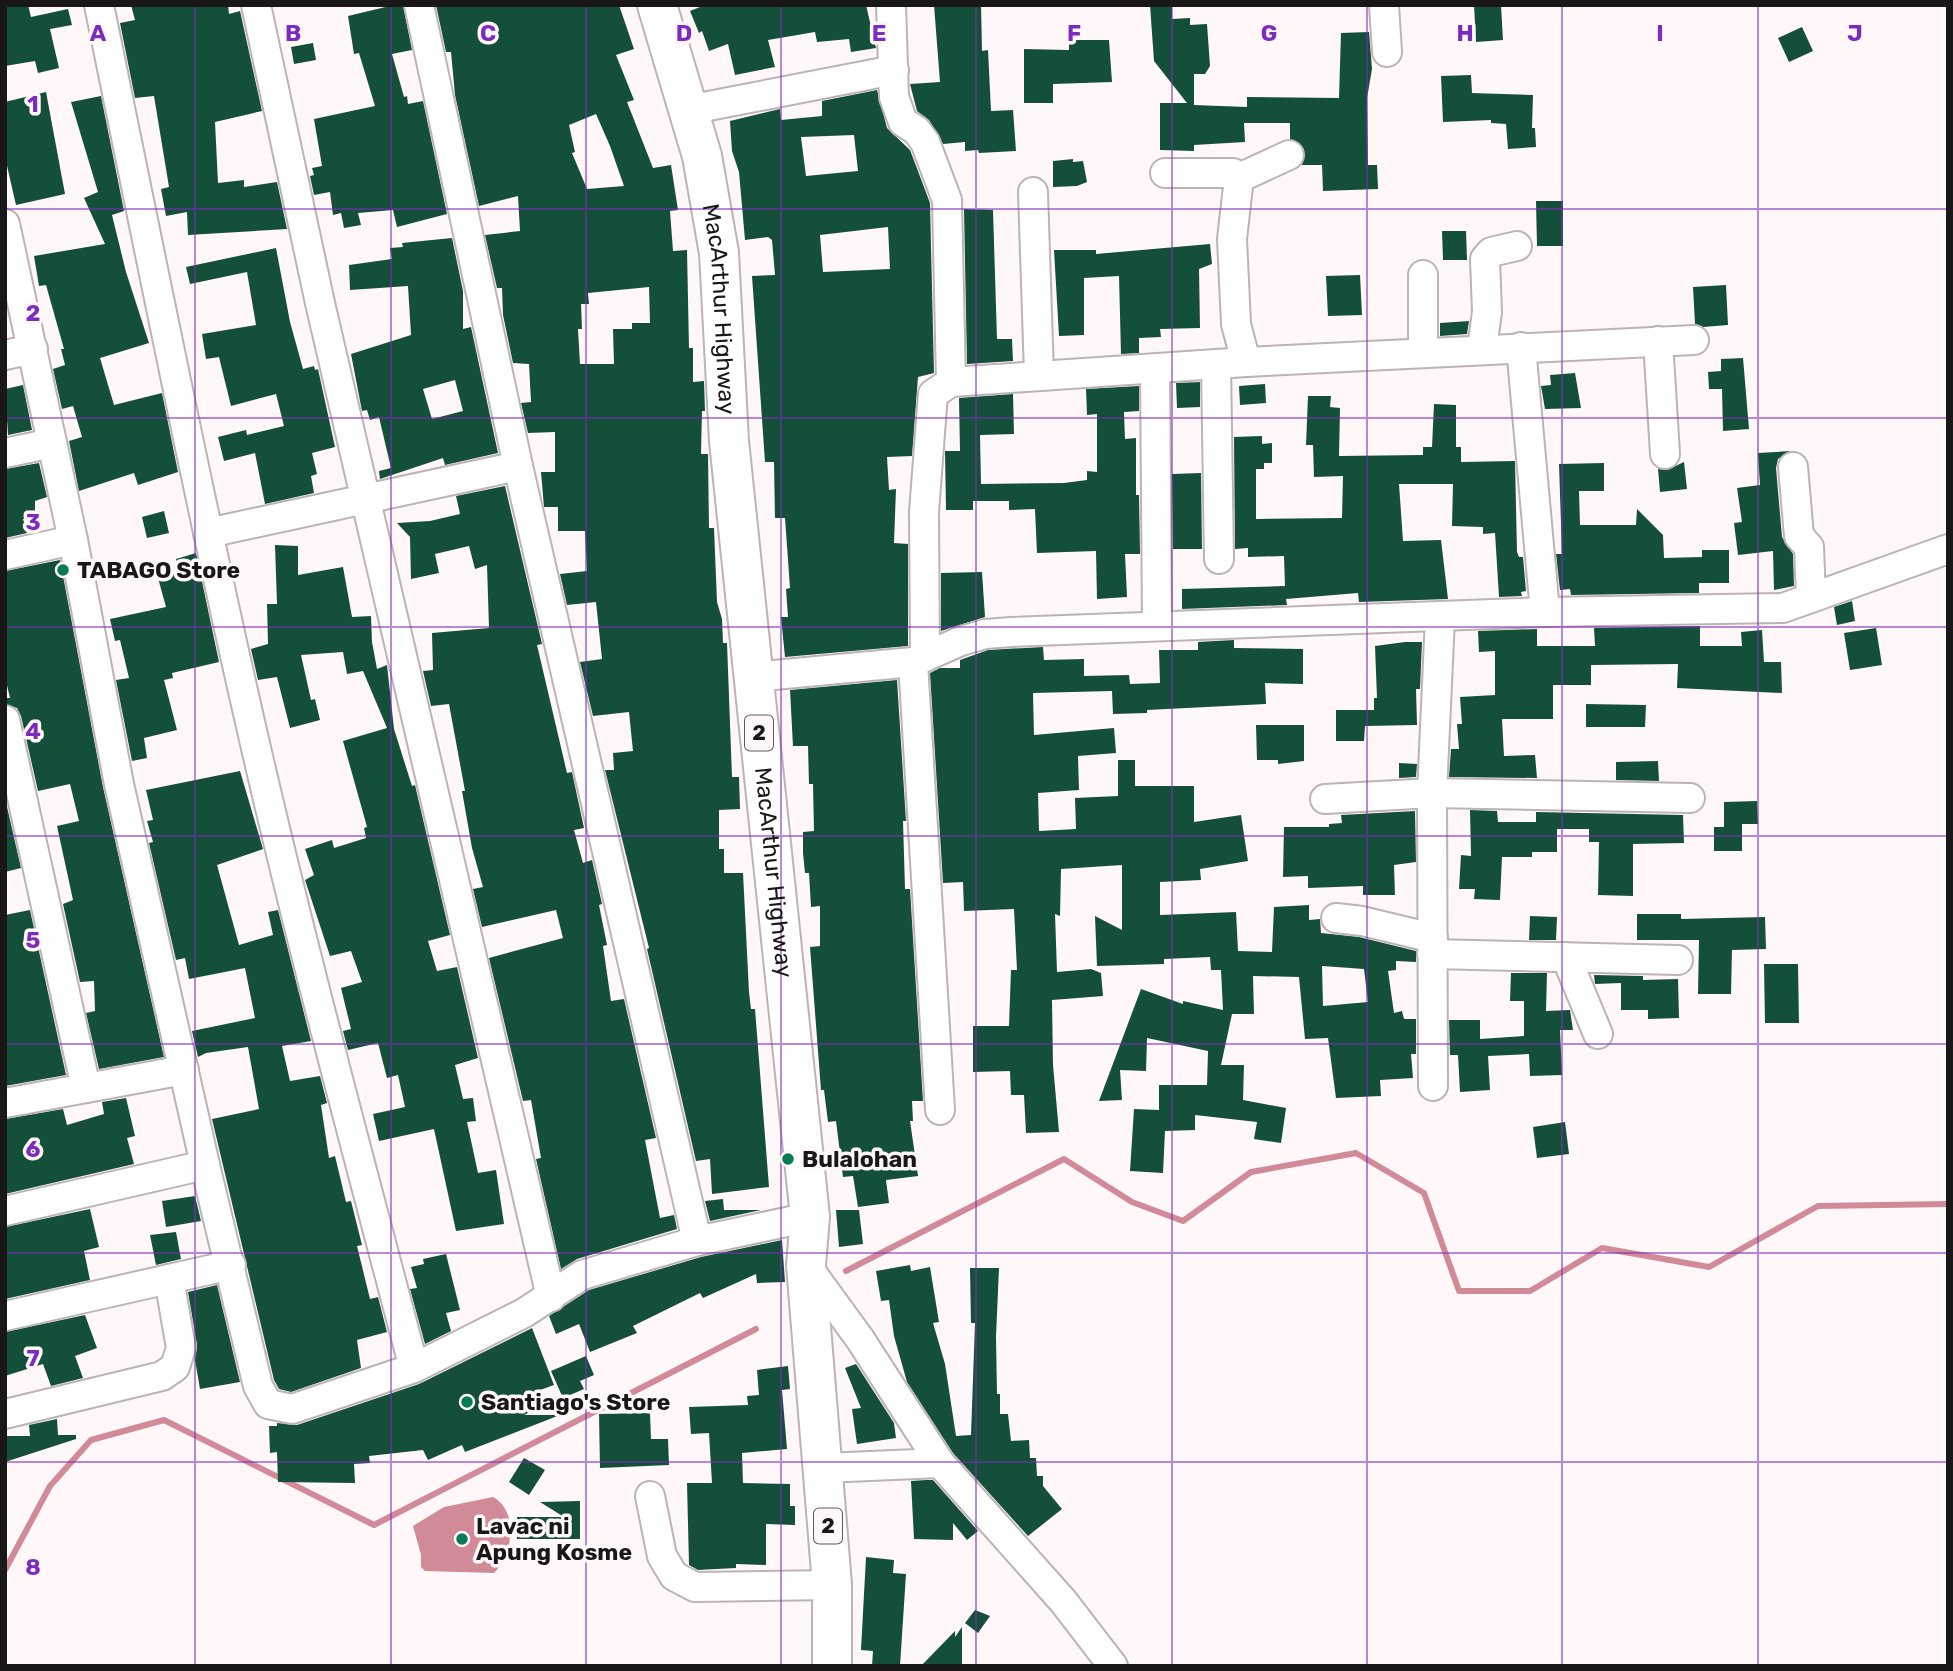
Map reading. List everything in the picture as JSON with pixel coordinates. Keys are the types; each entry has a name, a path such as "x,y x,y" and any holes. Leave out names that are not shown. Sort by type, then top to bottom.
{"highway":[{"name":"MacArthur Highway","path":"657,5 702,156 719,253 729,441 810,1217 806,1265 832,1585 832,1666"}],"street":[{"path":"99,5 208,533 306,958 414,1368"},
{"path":"257,5 320,303 551,1297"},
{"path":"419,5 519,466 697,1241"},
{"path":"891,5 894,97 903,122 916,130 925,142 947,200 951,382"},
{"path":"1384,5 1387,52"},
{"path":"688,110 894,70"},
{"path":"1239,178 1289,155"},
{"path":"1164,173 1233,173 1239,178"},
{"path":"1239,178 1232,239 1236,324 1246,362"},
{"path":"1033,192 1039,374"},
{"path":"5,224 73,540 119,784 258,1386 268,1404 292,1409 414,1368 551,1297 566,1284 583,1275 697,1241 810,1217"},
{"path":"1482,349 1487,312 1485,259 1491,253 1517,246"},
{"path":"1423,275 1423,353"},
{"path":"940,1110 919,659 924,512 933,394 951,382 1039,374 1694,340"},
{"path":"1658,341 1665,454"},
{"path":"1521,347 1545,612"},
{"path":"5,355 33,349"},
{"path":"1216,364 1219,559"},
{"path":"1155,369 1157,625"},
{"path":"5,453 52,443"},
{"path":"208,533 519,466"},
{"path":"1793,467 1799,536 1809,547 1811,597"},
{"path":"5,555 73,540"},
{"path":"753,677 919,659 985,634 1157,625 1440,618 1545,612 1783,608 1948,550"},
{"path":"1433,1086 1432,793 1440,618"},
{"path":"5,720 86,1088"},
{"path":"1325,799 1432,793 1690,798"},
{"path":"1336,918 1362,921 1432,946 1566,957 1678,960"},
{"path":"1566,957 1598,1034"},
{"path":"5,1103 184,1070"},
{"path":"5,1210 205,1165"},
{"path":"5,1316 231,1265"},
{"path":"806,1265 860,1339 940,1462 1063,1601 1111,1664"},
{"path":"5,1414 162,1376 175,1367 181,1348 169,1279"},
{"path":"824,1468 940,1462"},
{"path":"650,1496 662,1556 674,1576 695,1587 832,1585"}],"shaded area":[{"name":"Lavac ni Apung Kosme","path":"493,1497 507,1512 510,1522 506,1556 494,1573 425,1571 421,1567 421,1555 413,1526 444,1507"}],"building":[{"path":"5,5 28,5 31,17 68,9 72,25 50,29 59,68 38,73 35,61 5,66"},
{"path":"131,5 228,5 229,14 240,11 262,111 215,122 218,183 244,180 244,187 277,182 287,229 188,235 187,212 166,216 161,189 169,187 154,96 135,98 120,23 135,20"},
{"path":"403,5 412,50 392,54 408,104 423,101 447,214 397,227 393,210 358,213 361,225 344,228 341,213 333,215 330,192 314,195 310,176 314,175 312,168 322,166 314,119 375,106 359,53 354,54 348,16"},
{"path":"436,5 619,5 634,49 616,55 634,100 627,102 653,168 671,165 678,210 670,211 673,251 687,250 689,348 693,348 693,382 704,381 705,411 702,411 701,454 708,454 709,528 714,528 717,602 722,619 723,643 727,643 732,777 739,777 740,809 719,810 719,849 724,849 724,873 743,873 749,992 751,1009 755,1009 769,1187 712,1194 710,1159 696,1161 647,949 649,948 605,770 614,770 613,753 633,751 629,712 593,716 580,662 602,659 596,602 567,605 560,574 587,571 585,531 558,531 558,507 544,507 541,472 555,472 555,432 528,433 521,403 531,402 529,364 513,363 503,315 502,288 497,288 485,235 520,231 518,196 479,206 455,95 451,52 446,52","holes":["596,114 610,146 624,186 587,189 572,153 575,152 569,125","649,287 650,323 632,323 632,329 613,329 614,364 580,364 578,329 582,329 581,304 589,304 588,293"]},
{"path":"705,5 866,5 876,48 851,52 849,39 817,42 815,32 768,40 775,67 735,75 728,44 709,51 702,31 699,33 690,11"},
{"path":"934,5 981,5 982,51 988,50 991,111 1013,110 1016,151 979,153 978,150 965,151 965,142 943,144 929,120 917,111 910,84 940,82"},
{"path":"1150,5 1172,5 1172,19 1190,18 1190,25 1207,24 1210,66 1205,74 1194,74 1194,105 1247,107 1247,97 1339,98 1341,33 1369,32 1372,69 1367,98 1368,165 1377,165 1378,189 1323,191 1322,165 1302,165 1304,149 1290,139 1290,123 1244,123 1245,142 1194,145 1194,151 1160,150 1160,103 1187,103 1154,61"},
{"path":"1474,5 1501,5 1503,40 1476,42"},
{"path":"1802,27 1813,51 1789,62 1778,38"},
{"path":"1069,40 1109,40 1112,82 1053,84 1053,103 1024,103 1024,49 1069,50"},
{"path":"313,43 316,60 294,64 291,47"},
{"path":"1471,75 1472,93 1533,95 1532,128 1535,128 1536,147 1508,149 1506,124 1491,123 1491,120 1443,122 1441,76"},
{"path":"877,90 887,128 910,150 930,203 934,373 918,377 912,456 887,457 889,490 896,489 894,543 908,544 908,646 785,657 781,617 788,617 786,589 790,588 785,518 775,518 774,462 765,462 752,276 775,275 772,240 768,237 745,240 739,172 732,151 730,121 780,109 781,120 822,116 822,101","holes":["854,135 858,171 806,176 801,137","888,227 890,269 823,272 820,235"]},
{"path":"46,92 65,194 16,205 5,157 5,102"},
{"path":"101,96 124,211 112,215 126,272 149,343 100,358 114,405 162,393 178,472 138,485 134,473 79,491 69,441 82,437 73,406 62,409 53,369 65,365 61,349 64,349 46,285 39,286 34,256 105,244 84,198 98,192 71,102"},
{"path":"1073,159 1073,162 1083,161 1087,182 1077,186 1053,187 1053,161"},
{"path":"1536,201 1563,201 1563,246 1537,246"},
{"path":"964,209 993,210 997,339 1012,339 1013,361 967,364"},
{"path":"1442,231 1466,231 1467,260 1443,260"},
{"path":"452,238 463,291 463,329 471,327 498,453 445,465 443,458 380,479 379,471 391,468 379,417 370,420 367,410 362,411 351,354 411,335 408,286 350,290 349,265 392,259 390,248 403,247 402,243","holes":["455,380 463,411 432,419 423,389"]},
{"path":"1210,244 1212,264 1199,269 1200,328 1160,329 1161,337 1139,338 1139,353 1121,354 1119,276 1084,278 1084,335 1059,336 1054,250 1096,250 1096,254"},
{"path":"276,248 290,322 303,369 314,366 315,370 318,369 335,447 312,453 317,474 311,476 314,493 265,504 255,453 224,461 218,437 246,430 247,435 284,426 276,394 231,406 219,357 206,359 202,334 256,325 247,272 190,284 186,267"},
{"path":"1360,275 1362,315 1328,316 1326,276"},
{"path":"1726,285 1728,325 1703,327 1695,324 1693,287"},
{"path":"1469,321 1467,334 1440,336 1440,323"},
{"path":"1743,358 1749,429 1723,431 1722,389 1709,389 1708,372 1721,371 1721,359"},
{"path":"1575,373 1581,408 1545,409 1541,386 1551,385 1550,375"},
{"path":"1200,382 1200,407 1177,408 1176,383"},
{"path":"1265,384 1266,403 1240,405 1239,386"},
{"path":"23,385 32,430 8,435 5,389"},
{"path":"1139,386 1139,411 1124,412 1125,439 1136,438 1140,554 1125,554 1127,597 1097,599 1096,551 1037,553 1035,509 1009,510 1009,501 973,501 973,510 946,510 945,451 960,451 959,398 1013,394 1014,434 980,435 981,484 1064,483 1087,480 1087,471 1097,472 1097,414 1087,415 1086,389"},
{"path":"1308,396 1331,396 1330,407 1340,408 1339,456 1423,455 1423,447 1432,447 1434,404 1456,405 1456,447 1461,447 1461,462 1515,461 1517,552 1519,557 1523,557 1526,591 1521,592 1522,596 1499,597 1495,533 1483,534 1483,527 1452,526 1453,484 1399,484 1403,541 1441,540 1448,599 1359,602 1358,593 1286,599 1287,605 1182,609 1182,589 1285,586 1284,556 1248,557 1248,548 1235,549 1234,437 1262,436 1262,444 1272,443 1272,463 1264,463 1264,469 1256,469 1256,519 1342,518 1343,476 1314,477 1313,445 1306,445"},
{"path":"1790,451 1778,459 1776,468 1782,537 1793,554 1794,586 1774,590 1773,551 1738,555 1734,523 1742,522 1737,488 1760,485 1758,453"},
{"path":"1684,462 1687,489 1660,492 1658,469 1667,470"},
{"path":"39,463 47,497 35,501 35,515 23,519 27,533 5,538 5,469"},
{"path":"1604,463 1604,491 1579,491 1580,525 1636,525 1637,509 1663,535 1664,558 1702,557 1702,550 1729,550 1729,583 1699,583 1699,593 1571,595 1570,589 1560,590 1556,554 1562,554 1559,464"},
{"path":"1201,473 1202,549 1173,549 1172,474"},
{"path":"505,486 542,644 537,645 567,773 572,772 584,828 574,830 583,863 592,860 602,904 599,905 607,945 603,946 611,1001 624,999 656,1138 645,1140 660,1218 674,1215 677,1229 577,1259 561,1269 536,1159 541,1158 531,1100 523,1101 489,958 563,938 556,910 482,927 473,889 483,887 472,848 449,704 431,706 423,671 433,670 432,633 489,628 487,565 475,569 469,546 435,554 439,573 411,579 410,537 397,523 430,521 460,514 456,496"},
{"path":"164,511 169,533 147,538 142,517"},
{"path":"275,545 298,546 298,575 343,567 352,617 371,616 377,669 387,665 394,729 412,786 415,785 450,935 428,941 437,971 457,967 478,1058 455,1065 463,1099 473,1098 476,1121 467,1122 478,1173 496,1170 504,1224 456,1231 434,1129 379,1141 373,1114 405,1107 398,1075 387,1078 378,1043 348,1050 343,1031 351,1029 341,988 362,982 351,951 330,956 305,880 314,875 305,849 332,840 334,848 366,838 364,828 367,827 343,741 387,728 363,671 347,674 343,652 301,655 311,700 315,699 320,720 290,728 277,677 258,680 251,649 268,644 267,604 277,604"},
{"path":"196,553 219,662 172,673 173,678 164,680 177,730 144,738 147,758 132,761 116,680 129,678 120,640 115,641 110,619 166,607 158,578 180,572 176,559"},
{"path":"60,560 103,787 164,1057 99,1069 86,1013 95,1011 94,981 80,982 63,904 73,900 57,826 79,821 70,784 38,791 21,716 17,708 5,704 5,698 10,698 5,677 5,571"},
{"path":"982,572 985,617 941,631 941,573"},
{"path":"1852,601 1855,621 1837,625 1834,607"},
{"path":"1700,626 1700,646 1742,646 1741,632 1762,630 1764,662 1781,662 1782,693 1677,688 1678,664 1591,665 1591,685 1553,685 1553,719 1502,719 1504,756 1535,755 1537,778 1449,777 1451,749 1459,749 1457,724 1462,724 1460,697 1495,695 1495,651 1479,652 1478,631 1537,629 1537,646 1595,646 1594,628"},
{"path":"1876,628 1882,665 1850,670 1844,633"},
{"path":"1234,640 1234,648 1303,649 1303,684 1265,683 1266,704 1147,710 1147,713 1113,714 1112,691 1033,693 1034,735 1114,728 1116,753 1078,756 1079,790 1038,793 1039,831 1076,829 1075,798 1118,796 1118,760 1135,760 1135,786 1194,786 1194,822 1241,815 1248,861 1200,869 1201,880 1160,882 1160,915 1236,912 1238,951 1272,952 1274,907 1309,905 1309,920 1320,919 1321,933 1359,937 1416,951 1416,962 1396,961 1396,970 1388,971 1394,1013 1402,1011 1404,1019 1416,1019 1416,1054 1411,1054 1413,1078 1380,1080 1381,1096 1336,1098 1328,1038 1305,1039 1299,977 1253,976 1254,1014 1232,1014 1221,1065 1244,1065 1243,1100 1286,1108 1281,1143 1254,1139 1257,1122 1195,1115 1195,1130 1165,1131 1163,1173 1130,1171 1134,1109 1159,1110 1159,1085 1207,1085 1208,1051 1147,1038 1146,1071 1120,1070 1122,1100 1099,1101 1141,989 1183,1004 1183,1001 1223,1010 1221,970 1211,970 1210,957 1164,959 1164,964 1097,966 1095,916 1122,930 1122,865 1061,869 1060,916 1055,914 1057,972 1091,969 1101,973 1103,996 1052,1000 1053,1065 1059,1132 1026,1133 1024,1095 1011,1095 1010,1071 973,1072 973,1026 1009,1026 1011,970 1017,970 1014,909 964,911 963,882 943,883 930,673 940,668 960,668 960,660 988,650 1043,647 1044,660 1084,659 1084,676 1129,675 1130,684 1160,683 1159,650 1198,650 1198,642","holes":["1322,966 1364,969 1368,1002 1323,1006"]},
{"path":"1422,642 1420,689 1416,689 1417,725 1365,726 1364,741 1336,741 1336,710 1374,710 1374,698 1377,698 1375,646"},
{"path":"897,680 906,821 903,821 905,889 910,889 923,1101 912,1101 913,1121 910,1121 918,1176 886,1180 889,1203 858,1207 853,1176 843,1177 836,1121 828,1122 824,1090 821,1090 810,947 820,946 820,906 811,907 809,873 805,873 803,853 803,832 814,831 813,784 809,784 808,746 793,746 790,690"},
{"path":"1586,704 1646,705 1645,727 1586,727"},
{"path":"1256,725 1304,725 1304,761 1278,764 1278,760 1257,760"},
{"path":"1658,761 1659,781 1616,780 1616,762"},
{"path":"1399,763 1417,764 1416,777 1399,778"},
{"path":"240,771 263,849 217,865 239,945 273,935 268,912 278,910 311,1041 282,1046 290,1081 320,1076 327,1103 321,1105 329,1158 335,1156 346,1202 351,1201 362,1245 357,1246 370,1299 378,1297 387,1332 357,1340 361,1368 291,1392 279,1389 274,1380 212,1119 259,1109 248,1047 206,1053 198,1057 192,1031 255,1018 245,968 189,979 185,958 176,960 149,843 153,842 147,821 153,820 146,790"},
{"path":"5,798 21,868 5,872"},
{"path":"1757,801 1758,824 1742,824 1742,851 1714,851 1714,827 1724,827 1724,802"},
{"path":"1470,810 1497,811 1498,822 1536,822 1536,812 1683,815 1684,843 1633,844 1633,896 1598,895 1599,842 1589,842 1589,829 1557,829 1557,852 1532,852 1532,857 1502,857 1500,900 1474,899 1475,889 1459,889 1461,855 1471,856"},
{"path":"1415,811 1416,862 1394,865 1395,895 1363,895 1363,886 1308,888 1308,876 1283,877 1284,827 1329,827 1329,824 1342,823 1341,815"},
{"path":"30,910 66,1075 5,1086 5,915"},
{"path":"1637,914 1681,914 1681,919 1765,917 1766,949 1732,950 1731,994 1698,994 1699,940 1637,940"},
{"path":"1530,916 1557,917 1556,940 1529,940"},
{"path":"1764,964 1798,964 1799,1023 1765,1023"},
{"path":"1511,973 1547,973 1546,1011 1570,1010 1573,1030 1560,1030 1562,1075 1530,1076 1529,1054 1488,1056 1490,1090 1460,1092 1458,1055 1450,1055 1449,1020 1480,1020 1480,1039 1524,1036 1524,1001 1510,1001"},
{"path":"1594,975 1643,976 1643,980 1678,979 1679,1018 1648,1019 1648,1010 1621,1010 1621,983 1595,984"},
{"path":"126,1098 135,1136 127,1138 134,1164 5,1194 5,1119 63,1109 67,1125 104,1114 102,1102"},
{"path":"1565,1122 1569,1154 1537,1158 1533,1127"},
{"path":"195,1196 201,1221 166,1227 162,1201"},
{"path":"723,1199 724,1210 761,1210 710,1221 705,1201"},
{"path":"90,1209 99,1247 84,1251 90,1280 5,1299 5,1227"},
{"path":"836,1210 859,1210 863,1244 839,1247"},
{"path":"176,1232 181,1259 156,1265 150,1235"},
{"path":"782,1240 785,1282 757,1283 756,1274 703,1298 700,1293 633,1326 637,1333 590,1352 579,1324 556,1334 549,1316 589,1290 701,1257"},
{"path":"446,1254 460,1310 446,1313 451,1331 425,1344 410,1289 417,1288 411,1267 424,1264 423,1259"},
{"path":"910,1265 911,1271 930,1267 939,1322 933,1323 945,1364 956,1436 971,1435 975,1323 971,1323 970,1268 999,1268 996,1337 1000,1414 1008,1414 1011,1441 1029,1440 1030,1458 1036,1458 1037,1476 1043,1476 1043,1486 1062,1509 1028,1536 953,1453 907,1382 894,1336 889,1300 881,1301 876,1271"},
{"path":"217,1285 240,1382 200,1389 195,1360 197,1345 188,1292"},
{"path":"85,1315 97,1348 75,1356 83,1378 51,1386 43,1364 5,1376 5,1332"},
{"path":"532,1328 554,1385 523,1396 530,1412 524,1415 560,1415 465,1452 462,1445 428,1460 423,1450 369,1456 370,1463 354,1464 355,1483 278,1482 277,1452 270,1453 269,1426 277,1426 277,1423 297,1425 419,1384"},
{"path":"586,1356 594,1375 580,1381 584,1389 563,1398 551,1371"},
{"path":"856,1364 894,1423 896,1438 857,1444 852,1409 861,1408 845,1368"},
{"path":"788,1366 790,1389 782,1390 787,1449 742,1453 743,1483 790,1484 790,1506 795,1506 795,1525 766,1524 766,1565 736,1564 736,1568 698,1570 689,1565 687,1483 712,1483 709,1433 691,1434 689,1407 748,1405 747,1396 759,1395 757,1370"},
{"path":"650,1413 651,1439 668,1439 669,1465 600,1468 599,1414"},
{"path":"57,1419 58,1435 76,1435 76,1439 5,1462 5,1436 30,1436 29,1425"},
{"path":"524,1458 545,1470 529,1495 509,1482"},
{"path":"933,1480 978,1531 967,1540 953,1523 953,1540 914,1539 911,1481"},
{"path":"580,1501 580,1539 517,1539 517,1517 564,1517 540,1502"},
{"path":"866,1557 894,1560 893,1573 906,1574 900,1666 872,1666 873,1651 861,1650"},
{"path":"975,1610 990,1616 978,1633 965,1623"},
{"path":"962,1627 962,1666 921,1666 955,1631 955,1637"}],"waterway":[{"path":"846,1271 1064,1159 1132,1202 1183,1221 1251,1172 1356,1153 1424,1193 1459,1291 1530,1291 1602,1248 1709,1267 1818,1206 1948,1204"},
{"path":"5,1570 50,1486 91,1440 164,1420 374,1525 756,1329"}],"place":[{"name":"TABAGO Store","path":"63,570"},
{"name":"Bulalohan","path":"788,1159"},
{"name":"Santiago's Store","path":"467,1402"},
{"name":"Lavac ni Apung Kosme","path":"462,1539"}]}
